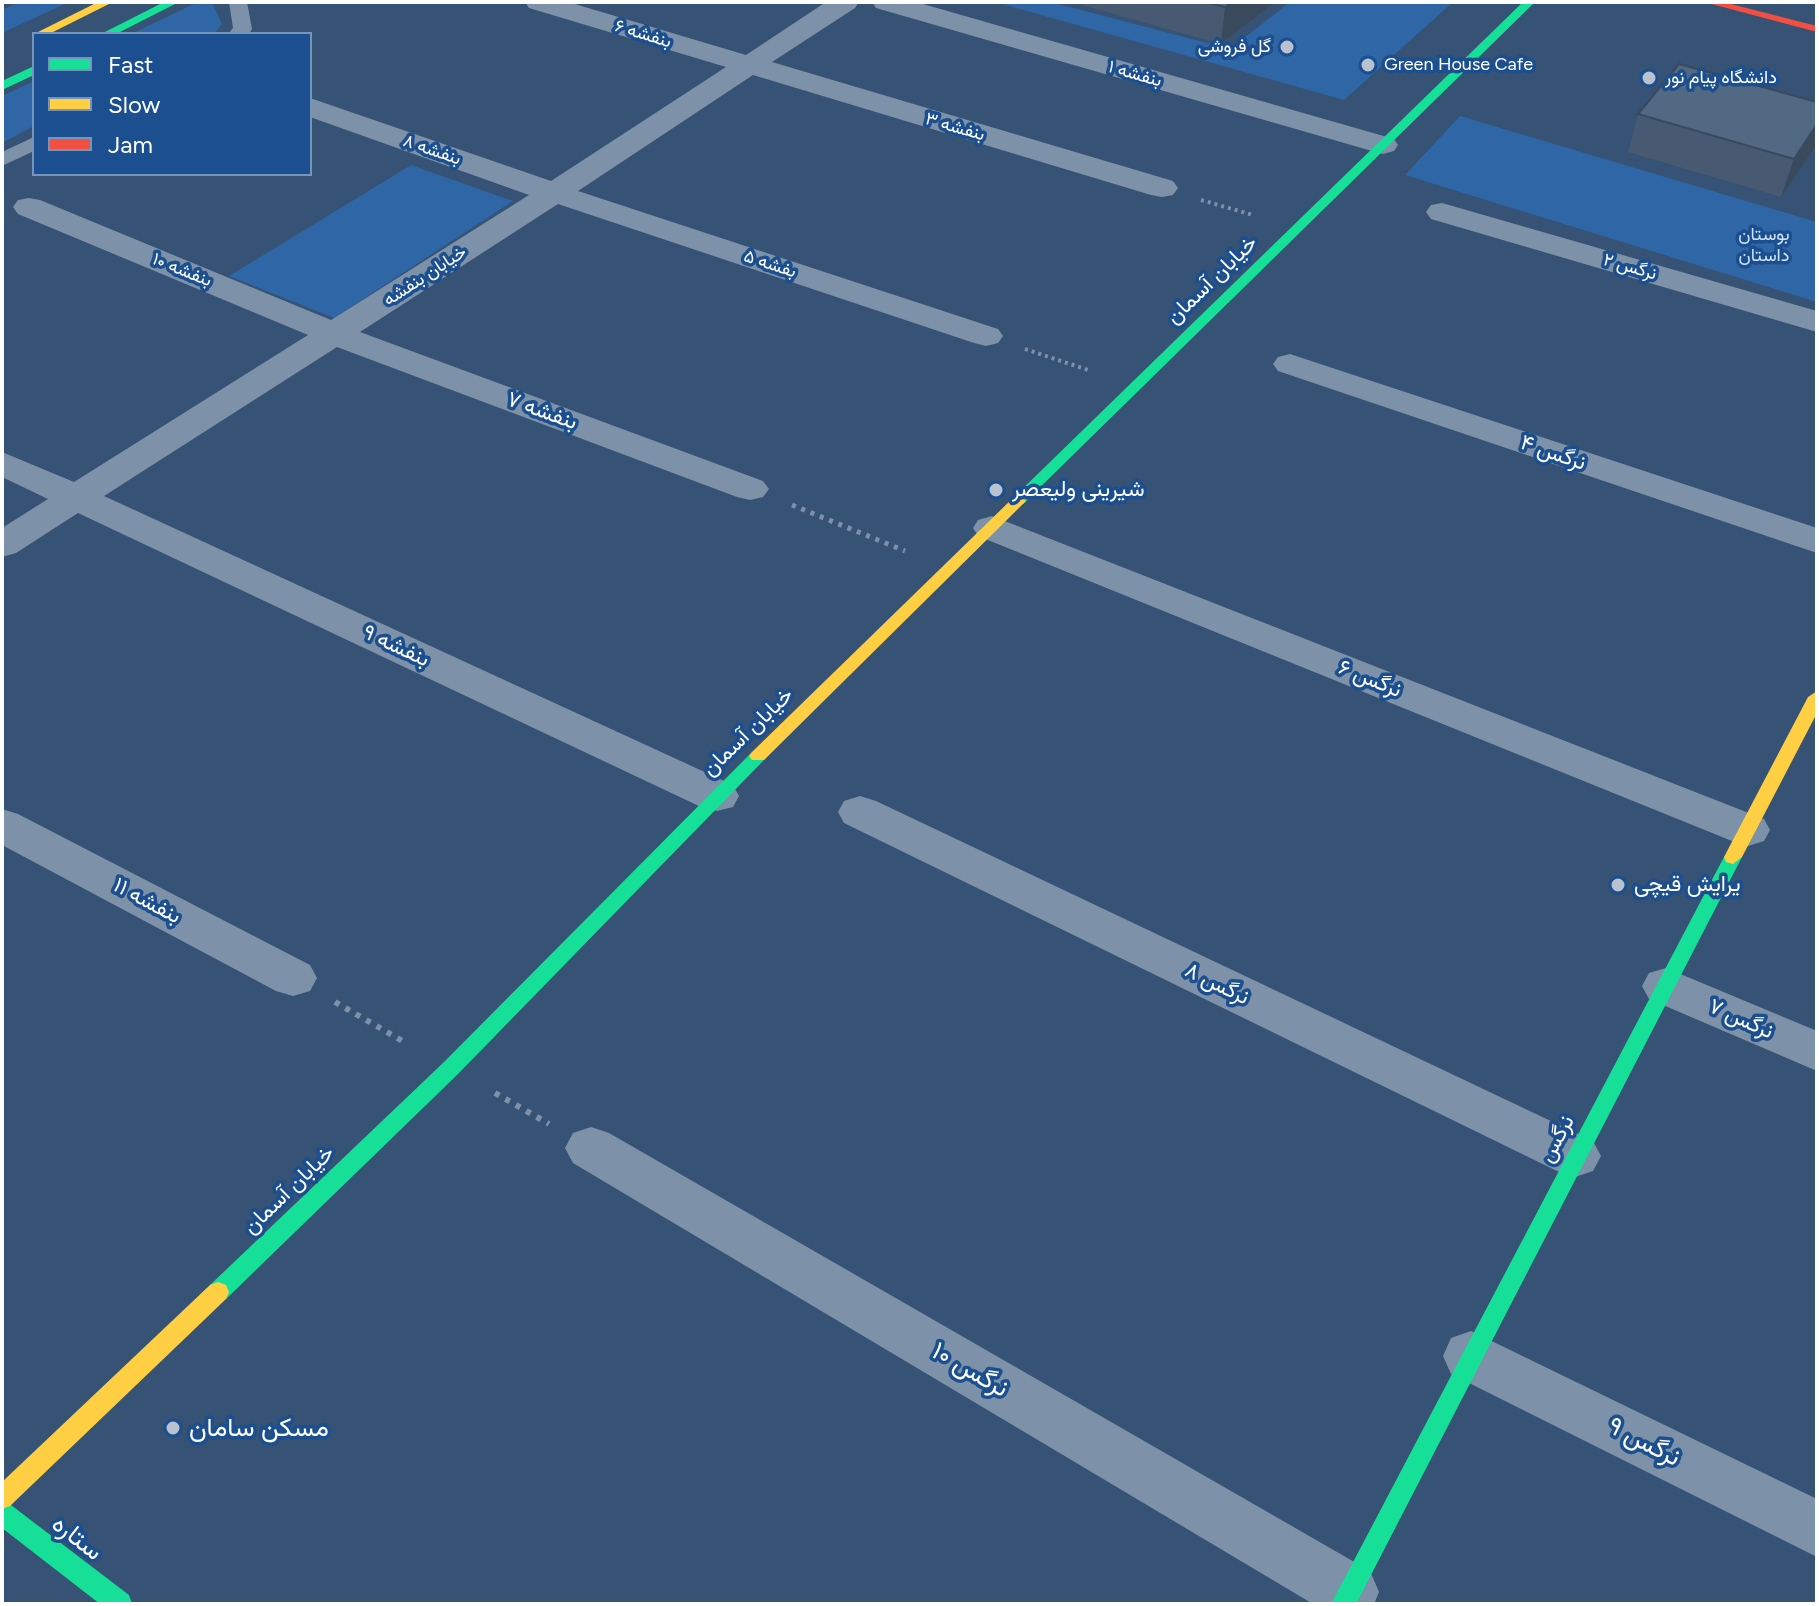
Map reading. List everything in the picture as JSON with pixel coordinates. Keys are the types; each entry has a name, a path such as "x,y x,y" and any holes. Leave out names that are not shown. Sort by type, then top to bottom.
{"street":[{"path":"45,32 107,2"},
{"path":"111,32 173,2"},
{"name":"بنفشه ۶","path":"539,2 748,66"},
{"name":"بنفشه ۱","path":"886,2 1383,145"},
{"name":"خیابان آسمان","path":"2,1498 451,1068 717,796 1529,2"},
{"path":"1710,2 1817,29"},
{"name":"خیابان بنفشه","path":"2,545 554,193 840,3"},
{"name":"بنفشه ۳","path":"748,66 1162,188"},
{"path":"2,86 32,71"},
{"name":"بنفشه ۸","path":"312,108 554,193"},
{"name":"بفشه ۵","path":"554,193 986,336"},
{"name":"بنفشه ۱۰","path":"29,207 335,334"},
{"name":"نرگس ۲","path":"1442,212 1817,322"},
{"name":"بنفشه ۷","path":"335,334 750,489"},
{"name":"نرگس ۴","path":"1290,364 1817,541"},
{"name":"بنفشه ۹","path":"2,463 717,796"},
{"name":"نرگس ۶","path":"992,528 1748,830"},
{"name":"نرگس","path":"1346,1598 1817,697"},
{"name":"نرگس ۸","path":"860,812 1575,1156"},
{"name":"بنفشه ۱۱","path":"2,825 293,978"},
{"name":"نرگس ۷","path":"1666,986 1817,1052"},
{"name":"نرگس ۱۰","path":"591,1148 1346,1598"},
{"name":"نرگس ۹","path":"1471,1356 1817,1529"},
{"name":"ستاره","path":"2,1513 120,1604"}],"lane":[{"path":"238,2 243,29 240,32"},
{"path":"2,160 32,144"}],"path":[{"path":"1162,188 1298,229"},
{"path":"986,336 1137,386"},
{"path":"750,489 949,569"}],"green space":[{"path":"19,2 69,2 2,33 2,10"},
{"path":"198,2 212,2 222,24 216,32 135,32"},
{"path":"995,2 1051,2 1230,49 1290,2 1453,2 1344,100"},
{"path":"32,82 32,127 2,143 2,96"},
{"name":"بوستان داستان","path":"1460,116 1817,222 1817,302 1405,175"},
{"path":"411,165 513,201 334,318 229,276"}],"building":[{"path":"1205,2 1232,2 1225,7"},
{"path":"1679,64 1817,102 1817,124 1794,159 1638,114"}],"traffic: fast":[{"path":"111,32 173,2"},
{"path":"1018,501 1529,2"},
{"path":"2,86 32,71"},
{"path":"218,1292 451,1068 758,756"},
{"path":"1343,1604 1733,857"},
{"path":"2,1513 120,1604"}],"traffic: slow":[{"path":"44,32 107,2"},
{"path":"758,756 1018,501"},
{"path":"1733,857 1817,697"},
{"path":"2,1498 218,1292"}],"traffic: jam":[{"path":"1710,2 1817,29"}],"place":[{"name":"گل فروشی","path":"1287,47"},
{"name":"Green House Cafe","path":"1368,65"},
{"name":"دانشگاه پیام نور","path":"1649,78"},
{"name":"شیرینی ولیعصر","path":"996,490"},
{"name":"یرایش قیچی","path":"1618,885"},
{"name":"مسکن سامان","path":"173,1428"}]}
